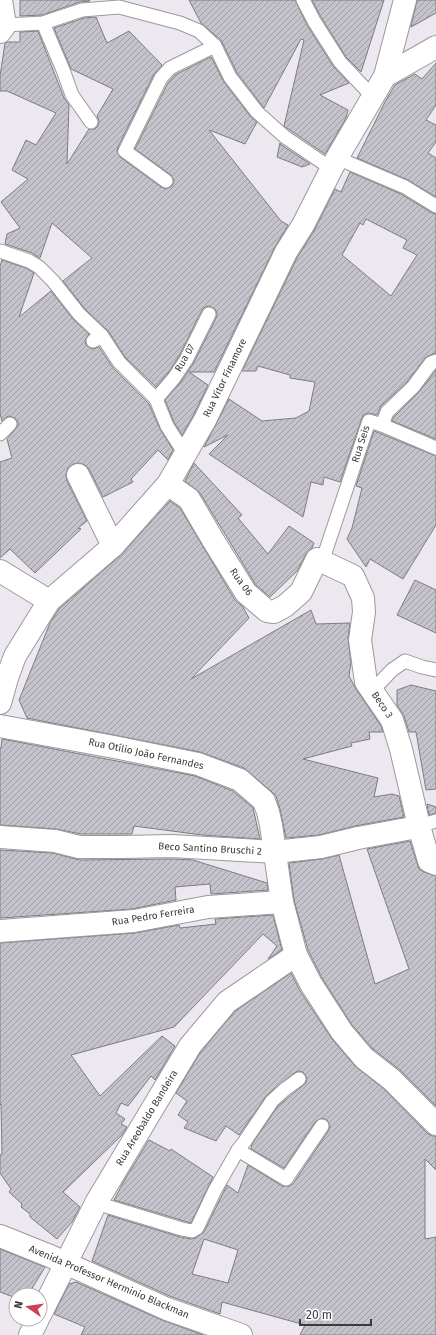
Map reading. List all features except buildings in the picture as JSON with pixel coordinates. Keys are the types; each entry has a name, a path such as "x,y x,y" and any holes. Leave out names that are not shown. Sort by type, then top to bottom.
{"street":[{"path":"1,0 2,28"},
{"path":"385,76 405,0"},
{"name":"Rua Vitor Finamore","path":"0,703 15,656 49,601 113,546 168,484 204,420 286,252 303,225 334,163 385,76 436,47"},
{"path":"78,475 113,546"},
{"name":"Rua 06","path":"168,484 189,499 246,593 268,611 274,612 285,606 301,592 317,559 322,562"},
{"name":"Beco 3","path":"322,562 353,576 363,598 364,612 360,640 366,682 392,720 427,823 429,861 436,864"},
{"path":"0,571 49,601"},
{"name":"Rua Otílio João Fernandes","path":"0,726 198,764 240,780 264,801 268,812 282,902 296,955 311,984 342,1032 364,1058 400,1088 436,1124"},
{"name":"Beco Santino Bruschi 2","path":"0,837 55,841 79,847 172,846 275,852 321,847 358,838 412,828 427,823"},
{"name":"Rua Pedro Ferreira","path":"0,931 134,921 208,907 282,902"},
{"name":"Rua Areobaldo Bandeira","path":"48,1300 96,1203 190,1046 227,1002 296,955"},
{"name":"Avenida Professor Herminio Blackman","path":"0,1236 67,1263 167,1309 241,1335"}],"lane":[{"path":"303,0 314,21 340,62 372,96"},
{"path":"2,28 43,23 82,10 119,6 180,23 199,31 215,46 230,77 257,112 285,138 334,163 405,187 436,206"},
{"path":"43,23 64,70 72,95 91,122"},
{"path":"166,181 125,151 161,78 170,68 215,46"},
{"path":"0,251 29,261 39,267 54,281 98,338 119,362 156,399 167,426 185,454"},
{"name":"Rua 07","path":"156,399 174,378 186,360 209,314"},
{"name":"Rua Seis","path":"322,562 369,421 382,425 387,412 413,386 431,363 436,362"},
{"path":"0,434 10,424"},
{"path":"382,425 436,448"},
{"path":"372,691 392,670 405,660 422,667 436,670"},
{"path":"96,1203 192,1231 197,1228 215,1190 238,1150 272,1101 299,1079"},
{"path":"238,1150 286,1179 322,1126"}]}
